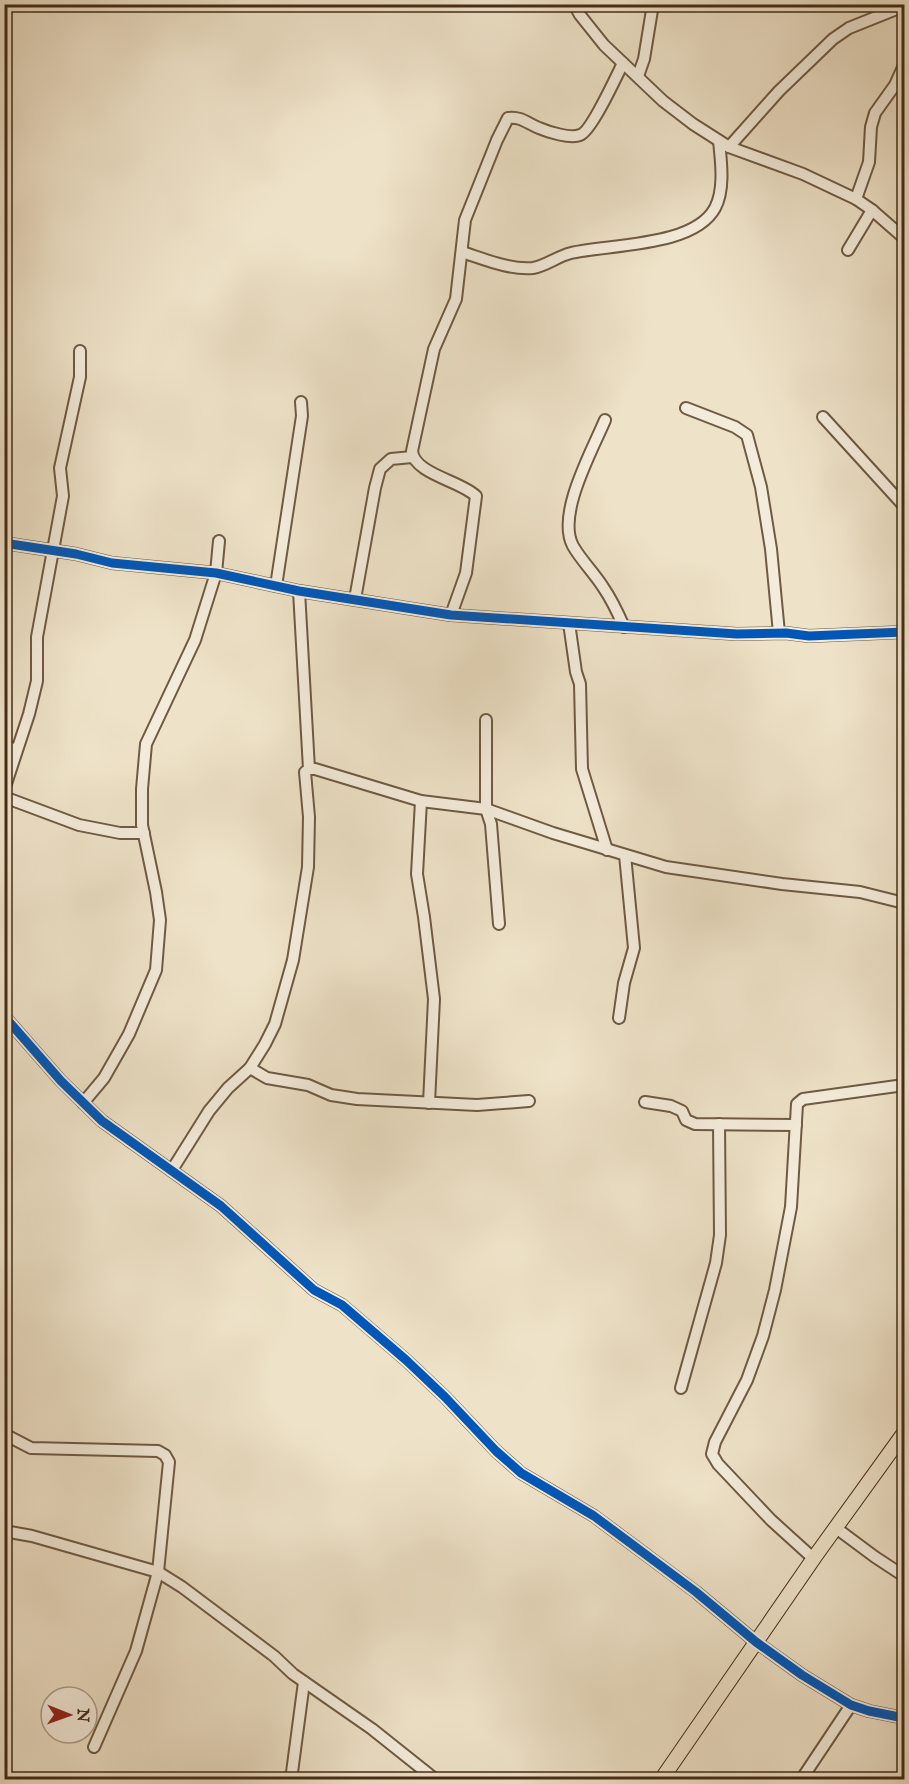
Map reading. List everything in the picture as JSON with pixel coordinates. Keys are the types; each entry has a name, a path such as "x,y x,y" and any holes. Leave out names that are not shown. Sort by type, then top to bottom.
{"main road":[{"path":"661,1779 904,1433"}],"street":[{"path":"574,4 604,45 670,107 693,124 724,144 803,174 856,199 904,237"},
{"path":"638,76 646,51 653,4"},
{"path":"462,252 499,264 534,268 569,253 666,239 699,226 715,208 721,188 724,144 833,39 849,28 904,6"},
{"path":"412,458 434,349 456,299 465,220 508,118 521,118 536,128 552,133 582,135 606,98 623,63"},
{"path":"856,199 869,162 871,127 875,113 895,86 904,65"},
{"path":"848,250 872,210"},
{"path":"4,790 29,714 37,681 38,637 63,496 60,468 80,377 80,351"},
{"path":"276,586 302,416 301,402"},
{"path":"686,408 735,427 747,435 760,487 771,549 779,633"},
{"path":"823,417 904,506"},
{"path":"605,420 569,506 568,525 572,544 603,587 624,627"},
{"path":"355,599 380,469 391,459 412,458 430,472 469,489 476,496 466,573 451,615"},
{"path":"83,1103 104,1078 129,1034 156,970 160,920 144,832 142,789 146,744 195,640 216,573 219,540"},
{"path":"4,543 76,554 112,563 216,573 299,591 451,615 737,634 779,633 809,636 904,632"},
{"path":"299,591 309,769"},
{"path":"569,623 576,672 580,684 582,769 607,849"},
{"path":"486,720 486,809 491,824 499,924"},
{"path":"4,745 16,750"},
{"path":"172,1170 209,1111 228,1088 250,1068 275,1024 293,960 308,867 309,817 304,772 309,769 421,801 486,809 553,833 666,867 860,892 904,903"},
{"path":"4,797 79,825 120,832 144,832"},
{"path":"421,801 417,874 434,999 429,1103"},
{"path":"619,1018 624,983 634,948 625,855"},
{"path":"4,1016 61,1081 102,1121 221,1206 314,1290 342,1305 406,1360 496,1451 521,1473 594,1516 802,1675 851,1705 904,1718"},
{"path":"250,1068 267,1078 309,1085 332,1095 357,1099 477,1105 529,1101"},
{"path":"814,1559 771,1520 718,1464 712,1454 715,1442 747,1380 769,1313 792,1207 797,1104 803,1099 904,1085"},
{"path":"645,1102 671,1106 682,1111 686,1120 695,1124 796,1125"},
{"path":"681,1388 707,1296 720,1235 719,1124"},
{"path":"4,1434 31,1448 158,1451 165,1455 169,1462 158,1572 136,1651 94,1747"},
{"path":"836,1528 904,1576"},
{"path":"4,1531 32,1536 158,1572 182,1587 274,1656 304,1682 372,1729 436,1779"},
{"path":"291,1779 304,1682"},
{"path":"801,1779 851,1705"}],"cycle path":[{"path":"4,543 76,554 112,563 216,573 299,591 451,615 737,634 786,633 809,636 904,632"},
{"path":"4,1016 61,1081 102,1121 221,1206 314,1290 342,1305 406,1360 496,1451 521,1473 594,1516 802,1675 851,1705 904,1718"}]}
